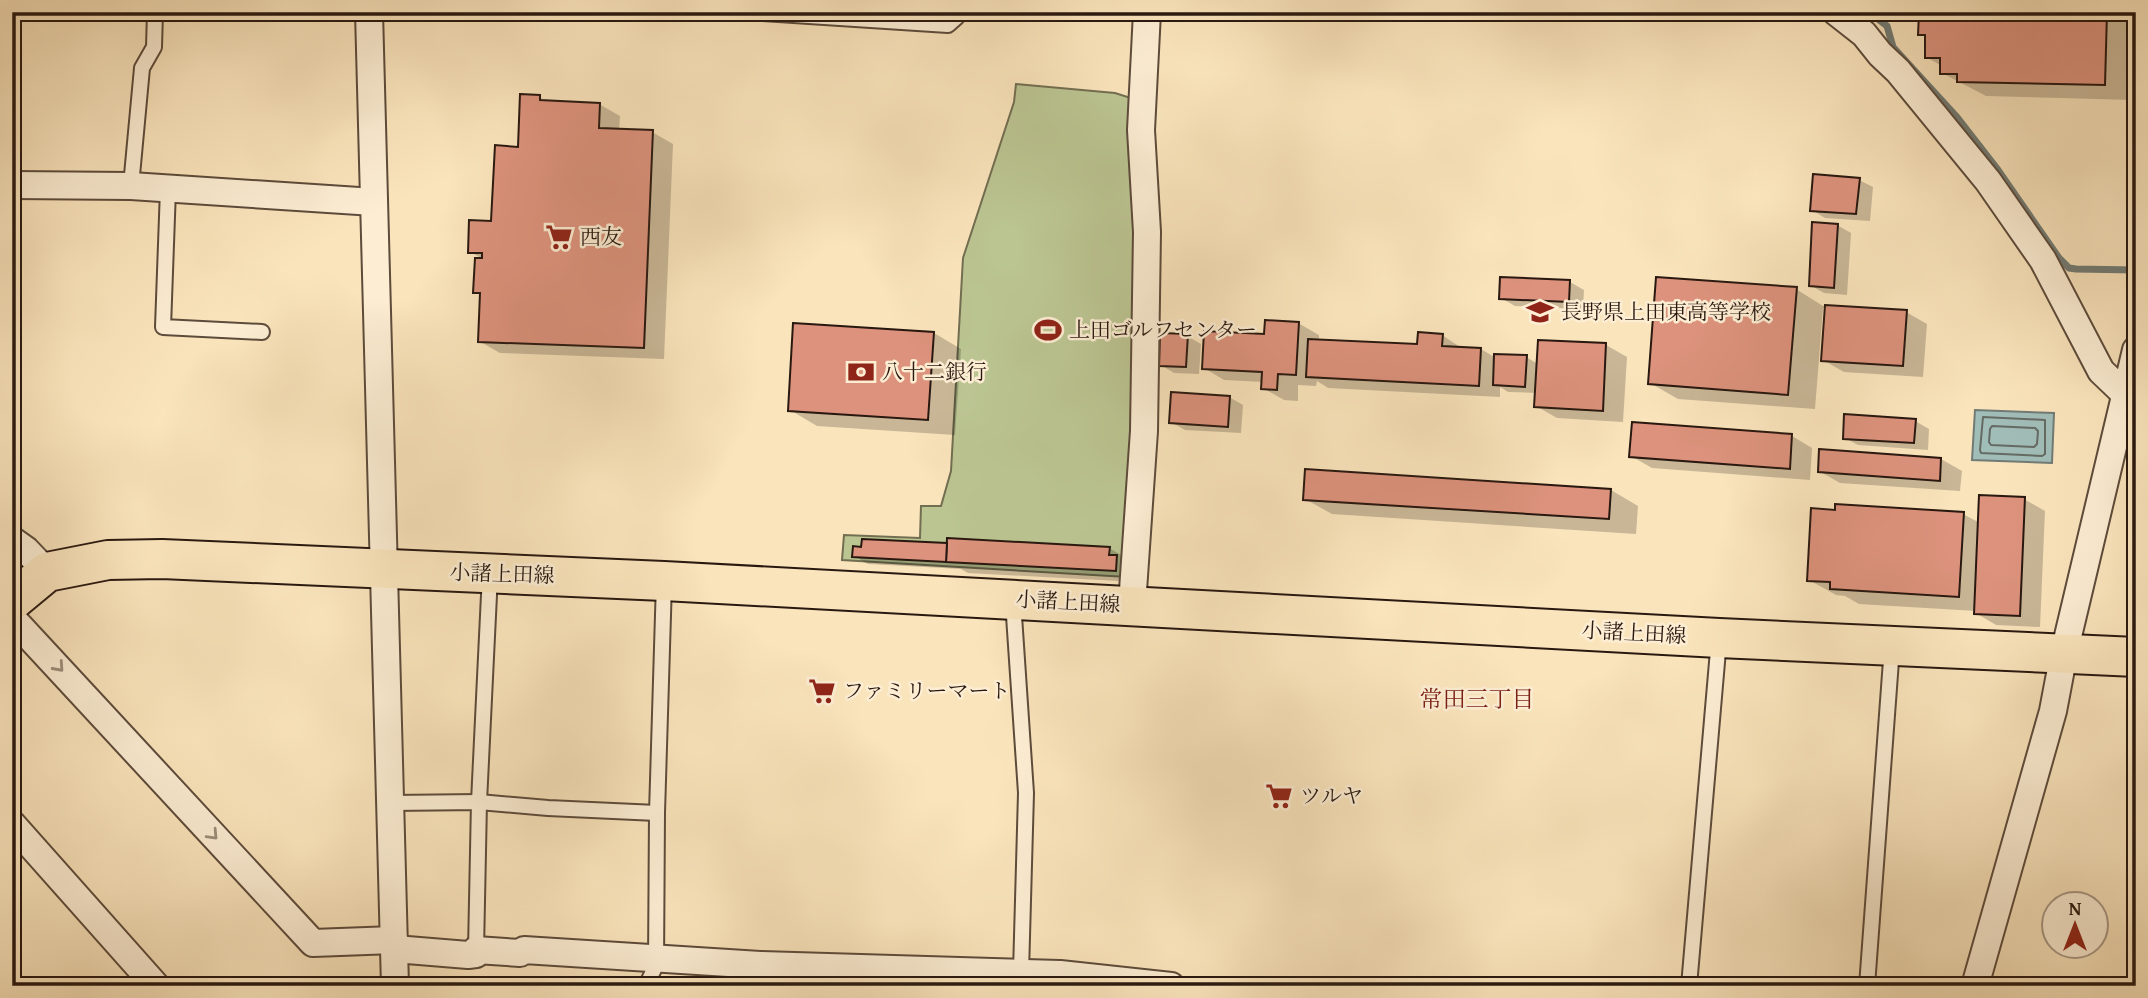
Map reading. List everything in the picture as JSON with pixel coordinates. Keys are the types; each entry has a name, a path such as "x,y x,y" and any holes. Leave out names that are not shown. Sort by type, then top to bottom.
{"main road":[{"name":"小諸上田線","path":"12,601 47,572 108,560 162,559 664,580 1719,638 2136,657"}],"street":[{"path":"369,12 395,986"},
{"path":"1132,605 1144,431 1147,232 1141,131 1147,12"},
{"path":"1836,12 1864,34 1898,71 1988,181 2043,260 2101,371 2125,394"},
{"path":"12,186 131,186 374,202"},
{"path":"1975,986 2053,711 2064,653 2136,350"},
{"path":"12,540 47,572"},
{"path":"12,618 313,943 394,944 468,955 476,954 476,950 607,955 655,965 1021,972 1171,986"},
{"path":"12,824 156,986"}],"lane":[{"path":"131,186 142,68 154,47 155,12"},
{"path":"747,12 837,15 948,25 957,17 957,12"},
{"path":"168,188 163,327 262,332"},
{"path":"476,950 479,802 490,573"},
{"path":"646,986 655,965 664,580"},
{"path":"1013,599 1026,793 1021,972"},
{"path":"1689,986 1719,638"},
{"path":"1867,986 1892,645"},
{"path":"391,803 479,802 657,813"}],"green space":[{"name":"上田ゴルフセンター","path":"1016,84 1115,93 1134,99 1138,218 1127,577 842,560 844,535 920,538 921,506 941,506 951,471 963,258 1014,102"}],"water":[{"path":"1975,410 2054,413 2052,463 1972,460"}],"building":[{"path":"1919,12 2107,12 2105,85 1957,82 1957,74 1940,74 1940,58 1925,58 1925,35 1918,35"},
{"name":"西友","path":"520,94 540,95 540,100 600,103 599,128 653,130 644,348 478,342 480,293 473,293 475,258 482,258 482,253 468,253 469,220 491,221 495,145 518,147"},
{"path":"1813,174 1860,178 1856,214 1810,211"},
{"path":"1812,222 1838,224 1834,288 1809,286"},
{"path":"1500,277 1570,280 1569,302 1499,299"},
{"path":"1656,277 1797,287 1788,395 1648,384"},
{"path":"1825,305 1907,310 1903,366 1821,361"},
{"path":"1265,320 1299,322 1296,375 1278,374 1277,390 1261,389 1262,372 1202,369 1204,331 1264,334"},
{"name":"八十二銀行","path":"793,323 934,332 928,420 788,411"},
{"path":"1418,332 1443,334 1442,346 1481,348 1479,386 1306,377 1308,339 1417,344"},
{"path":"1160,333 1188,334 1186,367 1159,366"},
{"path":"1538,340 1606,343 1603,411 1534,407"},
{"path":"1494,354 1527,355 1525,387 1493,385"},
{"path":"1171,392 1230,396 1228,427 1169,423"},
{"path":"1844,414 1916,419 1914,443 1843,439"},
{"path":"1632,422 1792,434 1790,469 1629,457"},
{"path":"1819,449 1941,458 1940,481 1818,472"},
{"path":"1305,469 1611,489 1609,519 1303,500"},
{"path":"1979,495 2025,497 2020,616 1974,614"},
{"path":"1835,504 1964,512 1959,597 1830,589 1830,582 1807,581 1811,508 1835,510"},
{"path":"947,538 1110,547 1109,555 1117,555 1116,571 946,562"},
{"path":"862,539 947,543 946,562 852,557 853,546 861,547"}],"waterway":[{"path":"1869,12 1887,26 1893,47 1956,116 2069,268 2136,270"}],"place":[{"name":"西友","path":"559,237"},
{"name":"長野県上田東高等学校","path":"1540,312"},
{"name":"上田ゴルフセンター","path":"1048,330"},
{"name":"八十二銀行","path":"861,372"},
{"name":"ファミリーマート","path":"822,691"},
{"name":"ツルヤ","path":"1279,796"}],"district":[{"name":"常田三丁目","path":"1477,699"}]}
